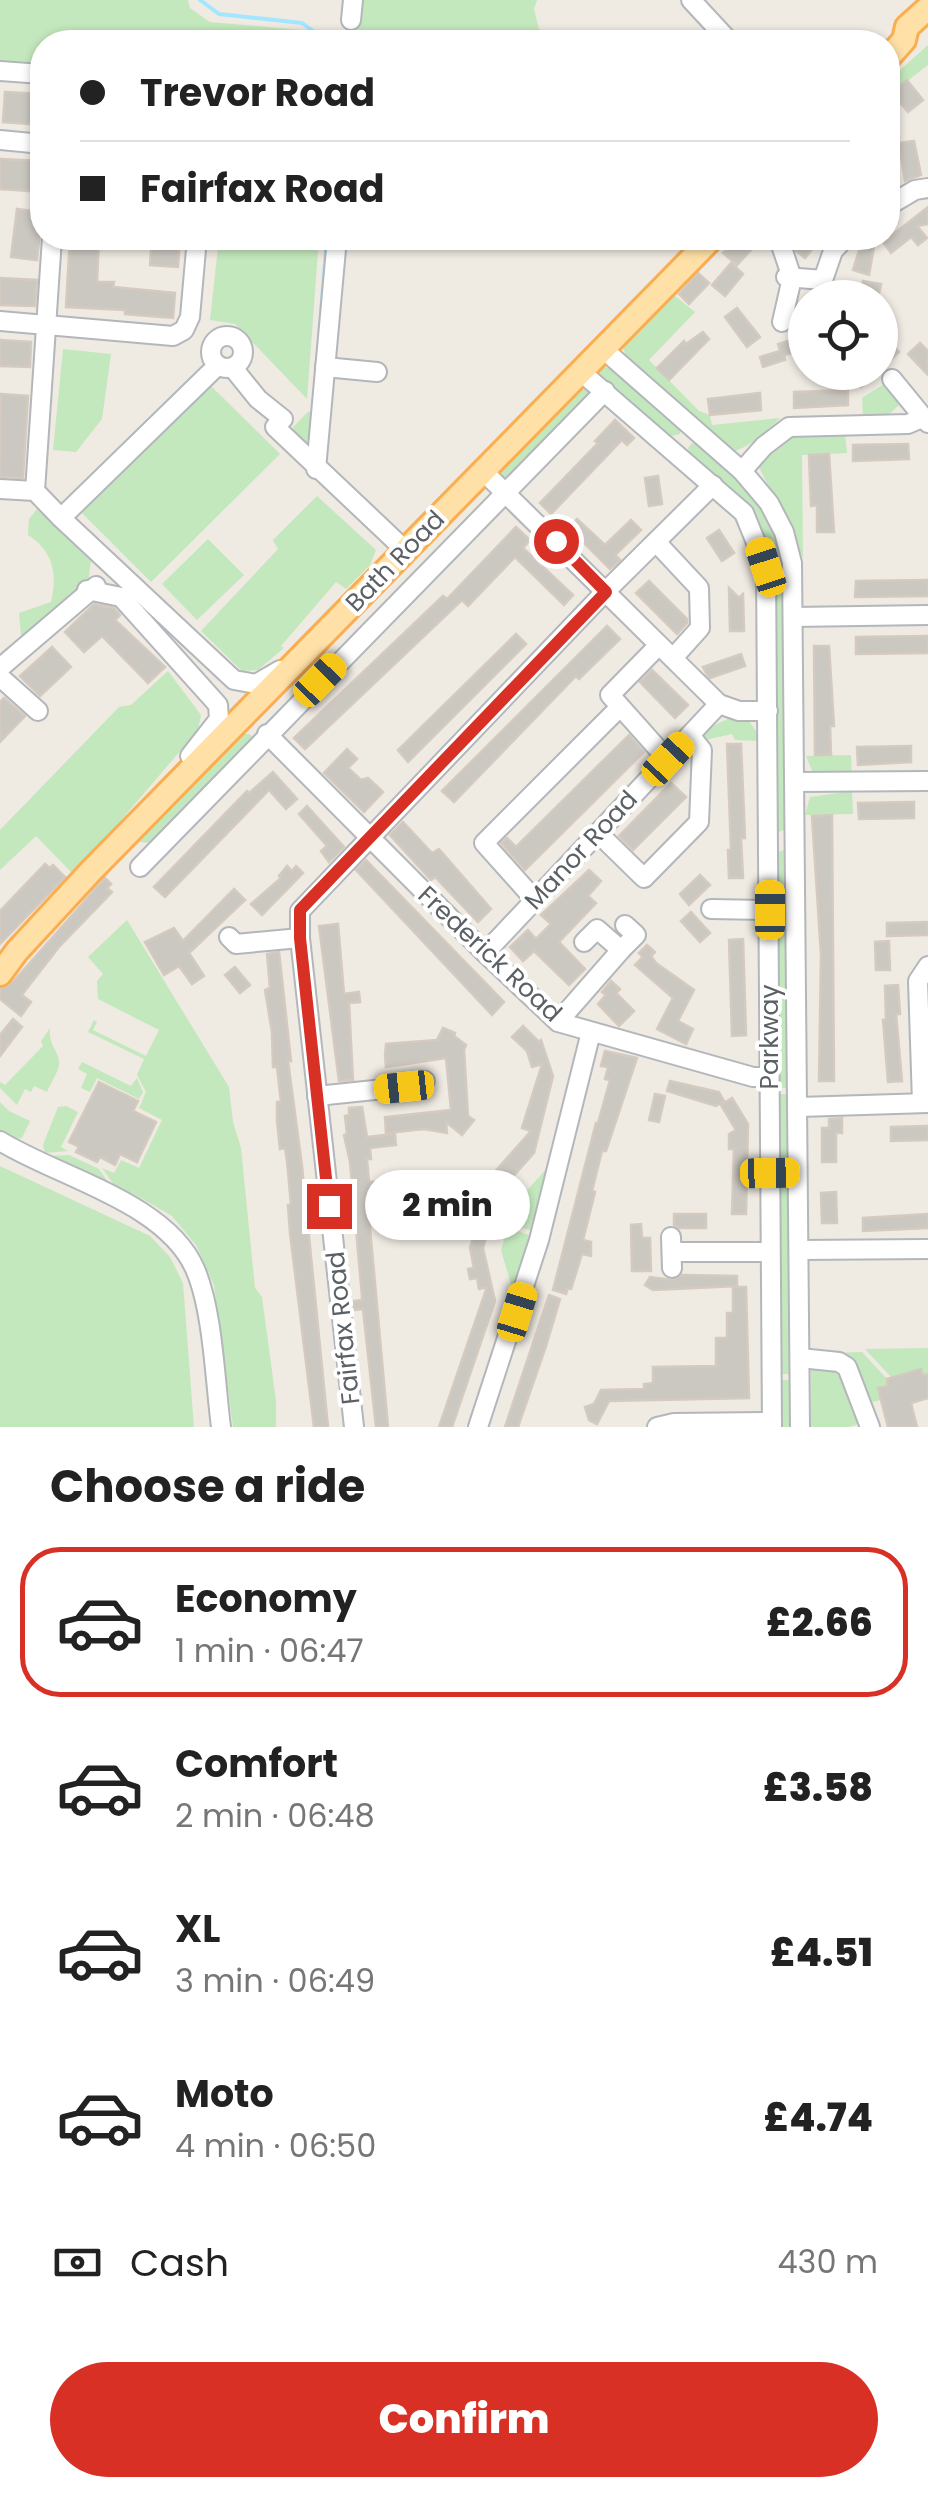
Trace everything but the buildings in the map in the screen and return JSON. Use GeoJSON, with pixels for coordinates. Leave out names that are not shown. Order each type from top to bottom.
{"type":"FeatureCollection","features":[{"type":"Feature","properties":{"kind":"main road"},"geometry":{"type":"LineString","coordinates":[[904,40],[907,27],[928,8]]}},
{"type":"Feature","properties":{"kind":"main road"},"geometry":{"type":"LineString","coordinates":[[900,44],[928,28]]}},
{"type":"Feature","properties":{"kind":"main road","name":"Bath Road"},"geometry":{"type":"LineString","coordinates":[[0,974],[32,934],[143,818],[700,250]]}},
{"type":"Feature","properties":{"kind":"street"},"geometry":{"type":"LineString","coordinates":[[350,20],[353,0]]}},
{"type":"Feature","properties":{"kind":"street"},"geometry":{"type":"LineString","coordinates":[[691,0],[719,30]]}},
{"type":"Feature","properties":{"kind":"street"},"geometry":{"type":"LineString","coordinates":[[0,71],[30,73]]}},
{"type":"Feature","properties":{"kind":"street"},"geometry":{"type":"LineString","coordinates":[[0,140],[30,143]]}},
{"type":"Feature","properties":{"kind":"street"},"geometry":{"type":"LineString","coordinates":[[900,196],[928,188]]}},
{"type":"Feature","properties":{"kind":"street"},"geometry":{"type":"LineString","coordinates":[[35,491],[51,250]]}},
{"type":"Feature","properties":{"kind":"street"},"geometry":{"type":"LineString","coordinates":[[0,321],[173,336],[184,330],[190,317],[196,250]]}},
{"type":"Feature","properties":{"kind":"street"},"geometry":{"type":"LineString","coordinates":[[309,471],[326,367],[336,250]]}},
{"type":"Feature","properties":{"kind":"street"},"geometry":{"type":"LineString","coordinates":[[782,250],[789,278],[782,322]]}},
{"type":"Feature","properties":{"kind":"street"},"geometry":{"type":"LineString","coordinates":[[789,278],[823,280],[834,250]]}},
{"type":"Feature","properties":{"kind":"street","name":"Parkway"},"geometry":{"type":"LineString","coordinates":[[602,348],[742,471],[769,503],[784,532],[792,562],[800,1427]]}},
{"type":"Feature","properties":{"kind":"street"},"geometry":{"type":"LineString","coordinates":[[62,518],[225,367],[283,419],[275,427],[309,471],[406,551]]}},
{"type":"Feature","properties":{"kind":"street"},"geometry":{"type":"LineString","coordinates":[[326,367],[377,372]]}},
{"type":"Feature","properties":{"kind":"street","name":"Parkway"},"geometry":{"type":"LineString","coordinates":[[580,370],[744,513],[766,567],[772,1424]]}},
{"type":"Feature","properties":{"kind":"street"},"geometry":{"type":"LineString","coordinates":[[742,471],[764,446],[789,428],[925,421],[898,387]]}},
{"type":"Feature","properties":{"kind":"street","name":"Bath Road"},"geometry":{"type":"LineString","coordinates":[[140,866],[605,391]]}},
{"type":"Feature","properties":{"kind":"street"},"geometry":{"type":"LineString","coordinates":[[674,452],[693,431]]}},
{"type":"Feature","properties":{"kind":"street"},"geometry":{"type":"LineString","coordinates":[[482,470],[720,704],[738,711],[768,711]]}},
{"type":"Feature","properties":{"kind":"street","name":"Fairfax Road"},"geometry":{"type":"LineString","coordinates":[[354,1427],[299,916],[303,906],[368,838],[713,485]]}},
{"type":"Feature","properties":{"kind":"street"},"geometry":{"type":"LineString","coordinates":[[0,489],[35,491],[118,574],[234,680],[256,684],[298,660]]}},
{"type":"Feature","properties":{"kind":"street"},"geometry":{"type":"LineString","coordinates":[[656,542],[699,588],[700,628],[610,696],[668,759]]}},
{"type":"Feature","properties":{"kind":"street"},"geometry":{"type":"LineString","coordinates":[[766,567],[792,562]]}},
{"type":"Feature","properties":{"kind":"street"},"geometry":{"type":"LineString","coordinates":[[4,656],[87,590],[118,574]]}},
{"type":"Feature","properties":{"kind":"street"},"geometry":{"type":"LineString","coordinates":[[118,574],[118,582],[164,635],[168,650]]}},
{"type":"Feature","properties":{"kind":"street"},"geometry":{"type":"LineString","coordinates":[[87,590],[121,597],[218,706],[238,714],[250,710],[180,640],[174,626]]}},
{"type":"Feature","properties":{"kind":"street"},"geometry":{"type":"LineString","coordinates":[[794,617],[928,615]]}},
{"type":"Feature","properties":{"kind":"street"},"geometry":{"type":"LineString","coordinates":[[0,677],[38,712]]}},
{"type":"Feature","properties":{"kind":"street","name":"Manor Road"},"geometry":{"type":"LineString","coordinates":[[484,953],[720,704]]}},
{"type":"Feature","properties":{"kind":"street"},"geometry":{"type":"LineString","coordinates":[[143,818],[146,802],[199,747],[219,719],[218,706]]}},
{"type":"Feature","properties":{"kind":"street"},"geometry":{"type":"LineString","coordinates":[[535,900],[484,843],[620,706]]}},
{"type":"Feature","properties":{"kind":"street","name":"Frederick Road"},"geometry":{"type":"LineString","coordinates":[[267,734],[484,953],[558,1022],[752,1077],[768,1077]]}},
{"type":"Feature","properties":{"kind":"street"},"geometry":{"type":"LineString","coordinates":[[598,833],[644,878],[699,822],[702,750],[690,735]]}},
{"type":"Feature","properties":{"kind":"street"},"geometry":{"type":"LineString","coordinates":[[796,782],[928,780]]}},
{"type":"Feature","properties":{"kind":"street"},"geometry":{"type":"LineString","coordinates":[[770,840],[796,840]]}},
{"type":"Feature","properties":{"kind":"street"},"geometry":{"type":"LineString","coordinates":[[710,909],[770,910]]}},
{"type":"Feature","properties":{"kind":"street"},"geometry":{"type":"LineString","coordinates":[[584,942],[597,929],[621,950]]}},
{"type":"Feature","properties":{"kind":"street"},"geometry":{"type":"LineString","coordinates":[[558,1022],[636,934]]}},
{"type":"Feature","properties":{"kind":"street"},"geometry":{"type":"LineString","coordinates":[[229,937],[236,944],[300,938]]}},
{"type":"Feature","properties":{"kind":"street"},"geometry":{"type":"LineString","coordinates":[[799,1106],[925,1103],[918,981],[928,966]]}},
{"type":"Feature","properties":{"kind":"street"},"geometry":{"type":"LineString","coordinates":[[478,1427],[539,1240],[591,1032]]}},
{"type":"Feature","properties":{"kind":"street"},"geometry":{"type":"LineString","coordinates":[[317,1096],[425,1082]]}},
{"type":"Feature","properties":{"kind":"street"},"geometry":{"type":"LineString","coordinates":[[1,1143],[146,1216],[180,1243],[202,1291],[221,1427]]}},
{"type":"Feature","properties":{"kind":"street"},"geometry":{"type":"LineString","coordinates":[[770,1173],[800,1172]]}},
{"type":"Feature","properties":{"kind":"street"},"geometry":{"type":"LineString","coordinates":[[800,1250],[928,1249]]}},
{"type":"Feature","properties":{"kind":"street"},"geometry":{"type":"LineString","coordinates":[[671,1252],[770,1252]]}},
{"type":"Feature","properties":{"kind":"street"},"geometry":{"type":"LineString","coordinates":[[800,1358],[839,1362],[847,1367],[870,1427]]}},
{"type":"Feature","properties":{"kind":"street"},"geometry":{"type":"LineString","coordinates":[[657,1427],[674,1423],[772,1424]]}},
{"type":"Feature","properties":{"kind":"green space"},"geometry":{"type":"Polygon","coordinates":[[[0,0],[188,0],[190,8],[210,22],[302,30],[30,30],[30,65],[0,62],[0,0]]]}},
{"type":"Feature","properties":{"kind":"green space"},"geometry":{"type":"Polygon","coordinates":[[[358,0],[537,0],[534,9],[541,30],[355,30],[358,0]]]}},
{"type":"Feature","properties":{"kind":"green space"},"geometry":{"type":"Polygon","coordinates":[[[928,45],[928,65],[900,87],[900,70],[928,45]]]}},
{"type":"Feature","properties":{"kind":"green space"},"geometry":{"type":"Polygon","coordinates":[[[218,250],[318,250],[307,399],[235,324],[210,320],[218,250]]]}},
{"type":"Feature","properties":{"kind":"green space"},"geometry":{"type":"Polygon","coordinates":[[[670,292],[695,312],[649,360],[699,411],[710,415],[712,425],[780,418],[742,448],[735,451],[724,446],[627,361],[622,342],[670,292]]]}},
{"type":"Feature","properties":{"kind":"green space"},"geometry":{"type":"Polygon","coordinates":[[[63,349],[111,354],[102,419],[76,452],[53,450],[63,349]]]}},
{"type":"Feature","properties":{"kind":"green space"},"geometry":{"type":"Polygon","coordinates":[[[602,366],[611,369],[680,427],[680,434],[667,437],[601,381],[597,373],[602,366]]]}},
{"type":"Feature","properties":{"kind":"green space"},"geometry":{"type":"Polygon","coordinates":[[[210,385],[280,454],[151,582],[81,512],[210,385]]]}},
{"type":"Feature","properties":{"kind":"green space"},"geometry":{"type":"Polygon","coordinates":[[[583,388],[595,390],[504,482],[499,473],[502,465],[567,393],[583,388]]]}},
{"type":"Feature","properties":{"kind":"green space"},"geometry":{"type":"Polygon","coordinates":[[[875,390],[890,390],[899,405],[888,415],[863,417],[862,398],[875,390]]]}},
{"type":"Feature","properties":{"kind":"green space"},"geometry":{"type":"Polygon","coordinates":[[[309,411],[312,416],[309,448],[292,433],[309,411]]]}},
{"type":"Feature","properties":{"kind":"green space"},"geometry":{"type":"Polygon","coordinates":[[[844,425],[847,453],[802,455],[803,558],[758,465],[787,434],[844,425]]]}},
{"type":"Feature","properties":{"kind":"green space"},"geometry":{"type":"Polygon","coordinates":[[[692,443],[726,465],[759,501],[776,530],[781,554],[777,561],[730,487],[690,455],[688,448],[692,443]]]}},
{"type":"Feature","properties":{"kind":"green space"},"geometry":{"type":"Polygon","coordinates":[[[317,496],[376,550],[370,565],[346,589],[336,582],[281,646],[284,648],[258,670],[242,671],[201,631],[278,549],[273,540],[317,496]]]}},
{"type":"Feature","properties":{"kind":"green space"},"geometry":{"type":"Polygon","coordinates":[[[37,509],[91,561],[87,590],[22,647],[19,613],[51,602],[53,592],[48,556],[28,535],[29,519],[37,509]]]}},
{"type":"Feature","properties":{"kind":"green space"},"geometry":{"type":"Polygon","coordinates":[[[208,539],[244,575],[197,620],[162,584],[208,539]]]}},
{"type":"Feature","properties":{"kind":"green space"},"geometry":{"type":"Polygon","coordinates":[[[781,572],[788,578],[788,828],[779,832],[775,825],[774,576],[781,572]]]}},
{"type":"Feature","properties":{"kind":"green space"},"geometry":{"type":"Polygon","coordinates":[[[168,671],[201,715],[198,730],[105,839],[77,878],[36,836],[0,870],[0,830],[119,707],[131,705],[168,671]]]}},
{"type":"Feature","properties":{"kind":"green space"},"geometry":{"type":"Polygon","coordinates":[[[734,716],[748,720],[758,741],[735,740],[732,734],[705,740],[701,736],[713,726],[734,716]]]}},
{"type":"Feature","properties":{"kind":"green space"},"geometry":{"type":"Polygon","coordinates":[[[236,734],[254,738],[153,843],[138,842],[123,851],[236,734]]]}},
{"type":"Feature","properties":{"kind":"green space"},"geometry":{"type":"Polygon","coordinates":[[[851,755],[852,775],[813,773],[806,756],[851,755]]]}},
{"type":"Feature","properties":{"kind":"green space"},"geometry":{"type":"Polygon","coordinates":[[[852,791],[853,814],[805,815],[810,797],[852,791]]]}},
{"type":"Feature","properties":{"kind":"green space"},"geometry":{"type":"Polygon","coordinates":[[[783,850],[790,854],[792,1088],[776,1088],[774,854],[783,850]]]}},
{"type":"Feature","properties":{"kind":"green space"},"geometry":{"type":"Polygon","coordinates":[[[127,920],[229,1087],[241,1148],[255,1288],[262,1297],[276,1427],[233,1427],[214,1285],[196,1245],[172,1216],[132,1193],[117,1189],[102,1168],[114,1173],[121,1160],[139,1168],[162,1120],[139,1108],[146,1092],[137,1075],[144,1059],[88,1032],[94,1020],[97,1022],[93,1030],[146,1056],[159,1030],[98,999],[97,981],[103,974],[88,957],[127,920]]]}},
{"type":"Feature","properties":{"kind":"green space"},"geometry":{"type":"Polygon","coordinates":[[[50,1028],[59,1060],[57,1072],[47,1092],[34,1086],[31,1092],[25,1089],[17,1105],[0,1088],[0,1082],[5,1085],[43,1046],[41,1041],[50,1028]]]}},
{"type":"Feature","properties":{"kind":"green space"},"geometry":{"type":"Polygon","coordinates":[[[82,1062],[131,1086],[137,1078],[143,1092],[139,1099],[97,1078],[90,1092],[81,1088],[87,1074],[78,1069],[82,1062]]]}},
{"type":"Feature","properties":{"kind":"green space"},"geometry":{"type":"Polygon","coordinates":[[[777,1094],[792,1094],[793,1159],[778,1159],[777,1094]]]}},
{"type":"Feature","properties":{"kind":"green space"},"geometry":{"type":"Polygon","coordinates":[[[0,1102],[30,1121],[22,1138],[0,1132],[0,1102]]]}},
{"type":"Feature","properties":{"kind":"green space"},"geometry":{"type":"Polygon","coordinates":[[[58,1107],[78,1112],[61,1147],[68,1151],[45,1153],[43,1145],[58,1107]]]}},
{"type":"Feature","properties":{"kind":"green space"},"geometry":{"type":"Polygon","coordinates":[[[69,1155],[99,1169],[110,1185],[50,1156],[69,1155]]]}},
{"type":"Feature","properties":{"kind":"green space"},"geometry":{"type":"Polygon","coordinates":[[[0,1166],[150,1236],[170,1257],[183,1283],[194,1427],[0,1427],[0,1166]]]}},
{"type":"Feature","properties":{"kind":"green space"},"geometry":{"type":"Polygon","coordinates":[[[547,1168],[530,1230],[509,1224],[515,1204],[547,1168]]]}},
{"type":"Feature","properties":{"kind":"green space"},"geometry":{"type":"Polygon","coordinates":[[[777,1186],[792,1186],[794,1374],[778,1374],[777,1186]]]}},
{"type":"Feature","properties":{"kind":"green space"},"geometry":{"type":"Polygon","coordinates":[[[508,1228],[529,1235],[513,1291],[501,1250],[508,1228]]]}},
{"type":"Feature","properties":{"kind":"green space"},"geometry":{"type":"Polygon","coordinates":[[[928,1348],[928,1374],[923,1376],[920,1369],[891,1377],[865,1349],[928,1348]]]}},
{"type":"Feature","properties":{"kind":"green space"},"geometry":{"type":"Polygon","coordinates":[[[862,1352],[887,1379],[888,1386],[878,1389],[881,1400],[868,1403],[855,1372],[828,1353],[862,1352]]]}},
{"type":"Feature","properties":{"kind":"green space"},"geometry":{"type":"Polygon","coordinates":[[[811,1363],[839,1368],[862,1423],[811,1427],[811,1363]]]}},
{"type":"Feature","properties":{"kind":"green space"},"geometry":{"type":"Polygon","coordinates":[[[778,1380],[794,1380],[794,1427],[779,1427],[778,1380]]]}},
{"type":"Feature","properties":{"kind":"waterway"},"geometry":{"type":"LineString","coordinates":[[200,0],[219,14],[302,23],[312,30]]}},
{"type":"Feature","properties":{"kind":"waterway"},"geometry":{"type":"LineString","coordinates":[[317,365],[326,250]]}},
{"type":"Feature","properties":{"kind":"route"},"geometry":{"type":"LineString","coordinates":[[329,1206],[298,924],[300,910],[606,592],[556,541]]}}]}
